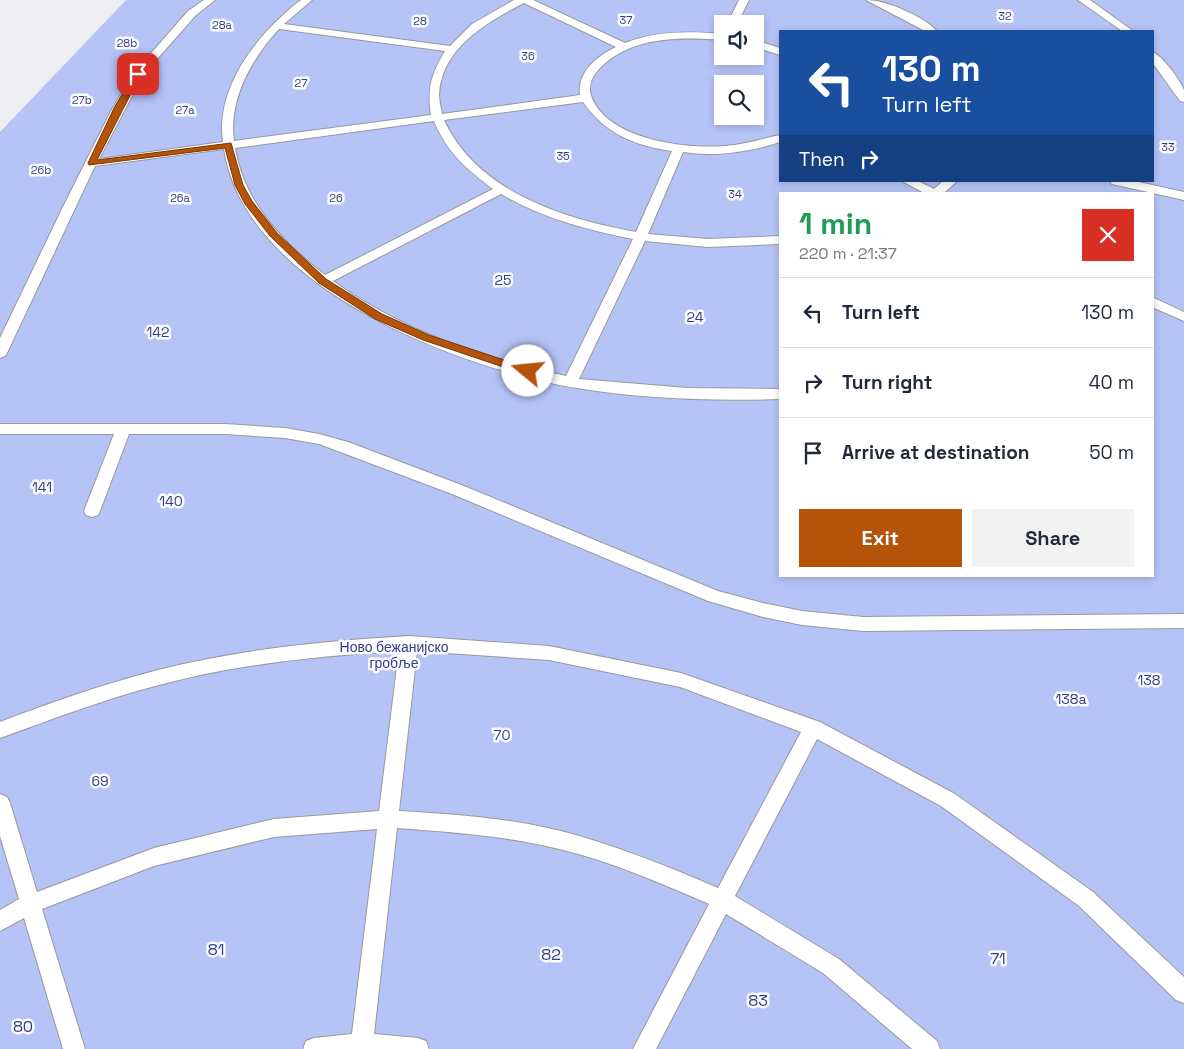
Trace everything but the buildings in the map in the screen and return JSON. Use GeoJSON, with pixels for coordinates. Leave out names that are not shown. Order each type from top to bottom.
{"type":"FeatureCollection","features":[{"type":"Feature","properties":{"kind":"lane"},"geometry":{"type":"LineString","coordinates":[[0,353],[118,108],[138,74],[192,14],[210,0]]}},
{"type":"Feature","properties":{"kind":"lane"},"geometry":{"type":"LineString","coordinates":[[307,0],[278,26],[248,62],[240,77],[228,115],[229,145],[239,185],[248,202],[273,234],[323,281],[379,316],[426,338],[484,358],[570,382],[684,393],[779,394]]}},
{"type":"Feature","properties":{"kind":"lane"},"geometry":{"type":"LineString","coordinates":[[625,47],[524,0],[495,14],[470,30],[452,49],[439,71],[433,94],[436,118],[449,143],[470,167],[502,189],[541,209],[588,225],[641,236],[704,242],[779,240]]}},
{"type":"Feature","properties":{"kind":"lane"},"geometry":{"type":"LineString","coordinates":[[736,15],[744,0]]}},
{"type":"Feature","properties":{"kind":"lane"},"geometry":{"type":"LineString","coordinates":[[874,0],[930,30]]}},
{"type":"Feature","properties":{"kind":"lane"},"geometry":{"type":"LineString","coordinates":[[1083,0],[1127,30]]}},
{"type":"Feature","properties":{"kind":"lane"},"geometry":{"type":"LineString","coordinates":[[278,26],[452,49]]}},
{"type":"Feature","properties":{"kind":"lane"},"geometry":{"type":"LineString","coordinates":[[714,37],[676,36],[625,47],[597,64],[589,75],[585,86],[586,98],[594,112],[608,124],[628,135],[652,143],[679,148],[729,149],[762,144],[779,138]]}},
{"type":"Feature","properties":{"kind":"lane"},"geometry":{"type":"LineString","coordinates":[[764,46],[779,52]]}},
{"type":"Feature","properties":{"kind":"lane"},"geometry":{"type":"LineString","coordinates":[[1154,57],[1163,67],[1184,99]]}},
{"type":"Feature","properties":{"kind":"lane"},"geometry":{"type":"LineString","coordinates":[[92,163],[586,98]]}},
{"type":"Feature","properties":{"kind":"lane"},"geometry":{"type":"LineString","coordinates":[[570,382],[641,236],[679,148]]}},
{"type":"Feature","properties":{"kind":"lane"},"geometry":{"type":"LineString","coordinates":[[910,182],[932,192]]}},
{"type":"Feature","properties":{"kind":"lane"},"geometry":{"type":"LineString","coordinates":[[938,192],[950,182]]}},
{"type":"Feature","properties":{"kind":"lane"},"geometry":{"type":"LineString","coordinates":[[1121,182],[1184,196]]}},
{"type":"Feature","properties":{"kind":"lane"},"geometry":{"type":"LineString","coordinates":[[323,281],[502,189]]}},
{"type":"Feature","properties":{"kind":"lane"},"geometry":{"type":"LineString","coordinates":[[1154,302],[1184,317]]}},
{"type":"Feature","properties":{"kind":"lane"},"geometry":{"type":"LineString","coordinates":[[0,429],[225,429],[319,439],[343,446],[449,487],[714,596],[802,618],[863,624],[1184,622]]}},
{"type":"Feature","properties":{"kind":"lane"},"geometry":{"type":"LineString","coordinates":[[92,511],[123,430]]}},
{"type":"Feature","properties":{"kind":"lane"},"geometry":{"type":"LineString","coordinates":[[362,1044],[409,643]]}},
{"type":"Feature","properties":{"kind":"lane"},"geometry":{"type":"LineString","coordinates":[[0,730],[71,703],[160,677],[246,659],[332,648],[409,643],[549,653],[681,680],[813,728],[948,800],[1086,899],[1184,992]]}},
{"type":"Feature","properties":{"kind":"lane"},"geometry":{"type":"LineString","coordinates":[[644,1049],[813,728]]}},
{"type":"Feature","properties":{"kind":"lane"},"geometry":{"type":"LineString","coordinates":[[0,803],[74,1049]]}},
{"type":"Feature","properties":{"kind":"lane"},"geometry":{"type":"LineString","coordinates":[[0,921],[30,904],[154,857],[274,828],[389,819],[477,825],[560,840],[642,865],[723,900],[831,966],[929,1049]]}},
{"type":"Feature","properties":{"kind":"lane"},"geometry":{"type":"LineString","coordinates":[[314,1049],[362,1044],[418,1049]]}},
{"type":"Feature","properties":{"kind":"green space","name":"Ново бежанијско гробље"},"geometry":{"type":"Polygon","coordinates":[[[126,0],[1184,0],[1184,1049],[0,1049],[0,132],[126,0]]]}},
{"type":"Feature","properties":{"kind":"route"},"geometry":{"type":"LineString","coordinates":[[138,74],[118,108],[92,163],[229,145],[239,185],[248,202],[260,219],[287,249],[323,281],[379,316],[426,338],[528,371]]}},
{"type":"Feature","properties":{"kind":"park label","name":"32"},"geometry":{"type":"Point","coordinates":[1005,16]}},
{"type":"Feature","properties":{"kind":"park label","name":"37"},"geometry":{"type":"Point","coordinates":[626,20]}},
{"type":"Feature","properties":{"kind":"park label","name":"28"},"geometry":{"type":"Point","coordinates":[420,21]}},
{"type":"Feature","properties":{"kind":"park label","name":"28a"},"geometry":{"type":"Point","coordinates":[222,25]}},
{"type":"Feature","properties":{"kind":"park label","name":"28b"},"geometry":{"type":"Point","coordinates":[127,43]}},
{"type":"Feature","properties":{"kind":"park label","name":"36"},"geometry":{"type":"Point","coordinates":[528,56]}},
{"type":"Feature","properties":{"kind":"park label","name":"27"},"geometry":{"type":"Point","coordinates":[301,83]}},
{"type":"Feature","properties":{"kind":"park label","name":"27b"},"geometry":{"type":"Point","coordinates":[82,100]}},
{"type":"Feature","properties":{"kind":"park label","name":"27a"},"geometry":{"type":"Point","coordinates":[185,110]}},
{"type":"Feature","properties":{"kind":"park label","name":"33"},"geometry":{"type":"Point","coordinates":[1168,147]}},
{"type":"Feature","properties":{"kind":"park label","name":"35"},"geometry":{"type":"Point","coordinates":[563,156]}},
{"type":"Feature","properties":{"kind":"park label","name":"26b"},"geometry":{"type":"Point","coordinates":[41,170]}},
{"type":"Feature","properties":{"kind":"park label","name":"34"},"geometry":{"type":"Point","coordinates":[735,194]}},
{"type":"Feature","properties":{"kind":"park label","name":"26a"},"geometry":{"type":"Point","coordinates":[180,198]}},
{"type":"Feature","properties":{"kind":"park label","name":"26"},"geometry":{"type":"Point","coordinates":[336,198]}},
{"type":"Feature","properties":{"kind":"park label","name":"25"},"geometry":{"type":"Point","coordinates":[503,280]}},
{"type":"Feature","properties":{"kind":"park label","name":"24"},"geometry":{"type":"Point","coordinates":[695,317]}},
{"type":"Feature","properties":{"kind":"park label","name":"142"},"geometry":{"type":"Point","coordinates":[158,332]}},
{"type":"Feature","properties":{"kind":"park label","name":"141"},"geometry":{"type":"Point","coordinates":[42,487]}},
{"type":"Feature","properties":{"kind":"park label","name":"140"},"geometry":{"type":"Point","coordinates":[171,501]}},
{"type":"Feature","properties":{"kind":"park label","name":"138"},"geometry":{"type":"Point","coordinates":[1149,680]}},
{"type":"Feature","properties":{"kind":"park label","name":"138a"},"geometry":{"type":"Point","coordinates":[1071,699]}},
{"type":"Feature","properties":{"kind":"park label","name":"70"},"geometry":{"type":"Point","coordinates":[502,735]}},
{"type":"Feature","properties":{"kind":"park label","name":"69"},"geometry":{"type":"Point","coordinates":[100,781]}},
{"type":"Feature","properties":{"kind":"park label","name":"81"},"geometry":{"type":"Point","coordinates":[216,949]}},
{"type":"Feature","properties":{"kind":"park label","name":"82"},"geometry":{"type":"Point","coordinates":[551,954]}},
{"type":"Feature","properties":{"kind":"park label","name":"71"},"geometry":{"type":"Point","coordinates":[998,958]}},
{"type":"Feature","properties":{"kind":"park label","name":"83"},"geometry":{"type":"Point","coordinates":[758,1000]}},
{"type":"Feature","properties":{"kind":"park label","name":"80"},"geometry":{"type":"Point","coordinates":[23,1026]}}]}
